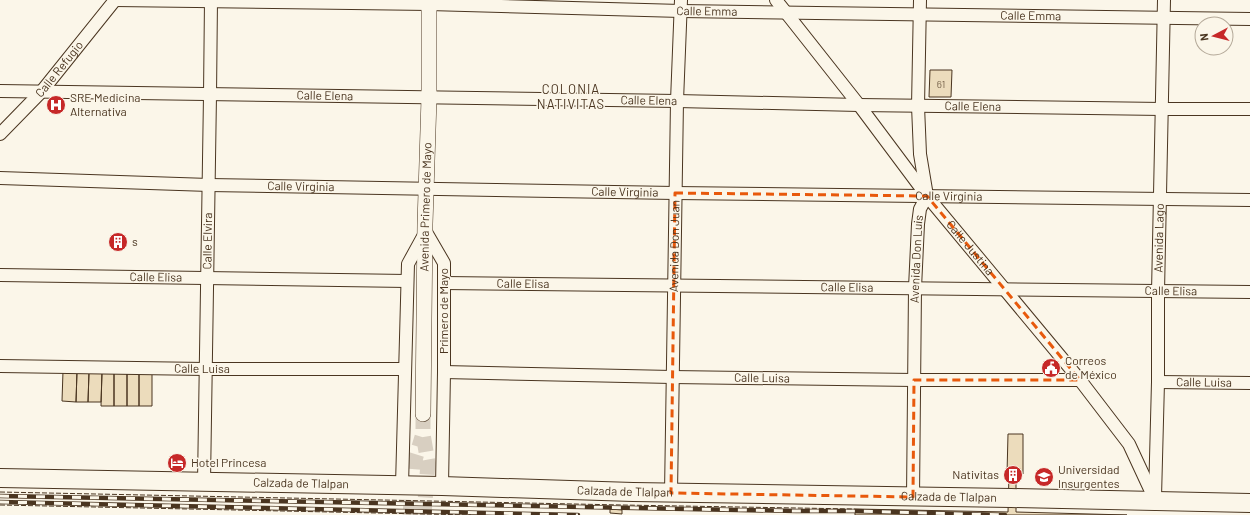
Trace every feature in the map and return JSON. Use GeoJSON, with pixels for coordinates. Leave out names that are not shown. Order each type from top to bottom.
{"type":"FeatureCollection","features":[{"type":"Feature","properties":{"kind":"highway","name":"Calzada de Tlalpan"},"geometry":{"type":"LineString","coordinates":[[0,478],[1250,503]]}},
{"type":"Feature","properties":{"kind":"main road","name":"Avenida Primero de Mayo"},"geometry":{"type":"LineString","coordinates":[[423,414],[426,188],[429,98],[429,2]]}},
{"type":"Feature","properties":{"kind":"street","name":"Calle Emma"},"geometry":{"type":"LineString","coordinates":[[115,0],[681,5],[786,12],[1250,19]]}},
{"type":"Feature","properties":{"kind":"street","name":"Calle Refugio"},"geometry":{"type":"LineString","coordinates":[[0,134],[42,91],[115,0]]}},
{"type":"Feature","properties":{"kind":"street","name":"Calle Justina"},"geometry":{"type":"LineString","coordinates":[[776,0],[859,105],[927,196],[1080,380],[1129,444],[1155,500]]}},
{"type":"Feature","properties":{"kind":"street"},"geometry":{"type":"LineString","coordinates":[[920,0],[918,106],[920,154],[927,196]]}},
{"type":"Feature","properties":{"kind":"street","name":"Avenida Lago"},"geometry":{"type":"LineString","coordinates":[[1155,500],[1164,0]]}},
{"type":"Feature","properties":{"kind":"street","name":"Calle Elvira"},"geometry":{"type":"LineString","coordinates":[[204,482],[211,1]]}},
{"type":"Feature","properties":{"kind":"street","name":"Avenida Don Juan"},"geometry":{"type":"LineString","coordinates":[[671,492],[675,193],[681,5]]}},
{"type":"Feature","properties":{"kind":"street","name":"Calle Elena"},"geometry":{"type":"LineString","coordinates":[[0,91],[918,106],[1162,109],[1250,108]]}},
{"type":"Feature","properties":{"kind":"street","name":"Calle Virginia"},"geometry":{"type":"LineString","coordinates":[[0,178],[209,185],[1160,200],[1250,200]]}},
{"type":"Feature","properties":{"kind":"street","name":"Avenida Don Luis"},"geometry":{"type":"LineString","coordinates":[[913,497],[915,288],[920,208],[927,196]]}},
{"type":"Feature","properties":{"kind":"street"},"geometry":{"type":"LineString","coordinates":[[402,485],[408,264],[426,232]]}},
{"type":"Feature","properties":{"kind":"street","name":"Primero de Mayo"},"geometry":{"type":"LineString","coordinates":[[426,232],[444,263],[442,486]]}},
{"type":"Feature","properties":{"kind":"street","name":"Calle Elisa"},"geometry":{"type":"LineString","coordinates":[[0,275],[407,282]]}},
{"type":"Feature","properties":{"kind":"street","name":"Calle Elisa"},"geometry":{"type":"LineString","coordinates":[[444,283],[1250,292]]}},
{"type":"Feature","properties":{"kind":"street","name":"Calle Luisa"},"geometry":{"type":"LineString","coordinates":[[0,366],[205,369],[405,369]]}},
{"type":"Feature","properties":{"kind":"street","name":"Calle Luisa"},"geometry":{"type":"LineString","coordinates":[[444,372],[672,377],[914,380],[1080,380]]}},
{"type":"Feature","properties":{"kind":"street","name":"Calle Luisa"},"geometry":{"type":"LineString","coordinates":[[1158,382],[1250,383]]}},
{"type":"Feature","properties":{"kind":"highlighted area"},"geometry":{"type":"Polygon","coordinates":[[[675,193],[927,196],[1080,380],[914,380],[913,497],[671,493],[675,193]]]}},
{"type":"Feature","properties":{"kind":"building"},"geometry":{"type":"Polygon","coordinates":[[[930,70],[952,70],[951,97],[929,97],[930,70]]]}},
{"type":"Feature","properties":{"kind":"building","name":"s"},"geometry":{"type":"Polygon","coordinates":[[[123,239],[124,248],[113,249],[113,240],[123,239]]]}},
{"type":"Feature","properties":{"kind":"building"},"geometry":{"type":"Polygon","coordinates":[[[63,371],[77,371],[76,402],[62,401],[63,371]]]}},
{"type":"Feature","properties":{"kind":"building"},"geometry":{"type":"Polygon","coordinates":[[[77,371],[89,372],[88,402],[76,402],[77,371]]]}},
{"type":"Feature","properties":{"kind":"building"},"geometry":{"type":"Polygon","coordinates":[[[89,372],[102,372],[101,402],[88,402],[89,372]]]}},
{"type":"Feature","properties":{"kind":"building"},"geometry":{"type":"Polygon","coordinates":[[[102,372],[114,372],[114,406],[101,406],[102,372]]]}},
{"type":"Feature","properties":{"kind":"building"},"geometry":{"type":"Polygon","coordinates":[[[114,372],[127,372],[127,406],[114,406],[114,372]]]}},
{"type":"Feature","properties":{"kind":"building"},"geometry":{"type":"Polygon","coordinates":[[[127,372],[139,372],[139,406],[127,406],[127,372]]]}},
{"type":"Feature","properties":{"kind":"building"},"geometry":{"type":"Polygon","coordinates":[[[139,372],[152,372],[152,406],[139,406],[139,372]]]}},
{"type":"Feature","properties":{"kind":"building","name":"Nativitas"},"geometry":{"type":"Polygon","coordinates":[[[1008,434],[1023,434],[1023,474],[1016,475],[1016,512],[1127,515],[855,515],[855,509],[1008,512],[1008,434]]]}},
{"type":"Feature","properties":{"kind":"building"},"geometry":{"type":"Polygon","coordinates":[[[610,509],[622,510],[622,514],[610,513],[610,509]]]}},
{"type":"Feature","properties":{"kind":"tunnel"},"geometry":{"type":"LineString","coordinates":[[423,414],[423,434],[428,463],[424,515]]}},
{"type":"Feature","properties":{"kind":"tunnel"},"geometry":{"type":"LineString","coordinates":[[410,515],[414,463],[422,437]]}},
{"type":"Feature","properties":{"kind":"railway"},"geometry":{"type":"LineString","coordinates":[[0,496],[1005,515]]}},
{"type":"Feature","properties":{"kind":"railway"},"geometry":{"type":"LineString","coordinates":[[0,502],[578,515]]}},
{"type":"Feature","properties":{"kind":"fence"},"geometry":{"type":"LineString","coordinates":[[0,492],[855,509]]}},
{"type":"Feature","properties":{"kind":"fence"},"geometry":{"type":"LineString","coordinates":[[0,505],[471,515]]}},
{"type":"Feature","properties":{"kind":"place","name":"SRE Medicina Alternativa"},"geometry":{"type":"Point","coordinates":[56,105]}},
{"type":"Feature","properties":{"kind":"place","name":"s"},"geometry":{"type":"Point","coordinates":[118,242]}},
{"type":"Feature","properties":{"kind":"place","name":"Correos de México"},"geometry":{"type":"Point","coordinates":[1051,368]}},
{"type":"Feature","properties":{"kind":"place","name":"Hotel Princesa"},"geometry":{"type":"Point","coordinates":[177,463]}},
{"type":"Feature","properties":{"kind":"place","name":"Nativitas"},"geometry":{"type":"Point","coordinates":[1013,475]}},
{"type":"Feature","properties":{"kind":"place","name":"Universidad Insurgentes"},"geometry":{"type":"Point","coordinates":[1044,477]}},
{"type":"Feature","properties":{"kind":"district","name":"COLONIA NATIVITAS"},"geometry":{"type":"Point","coordinates":[571,96]}}]}
